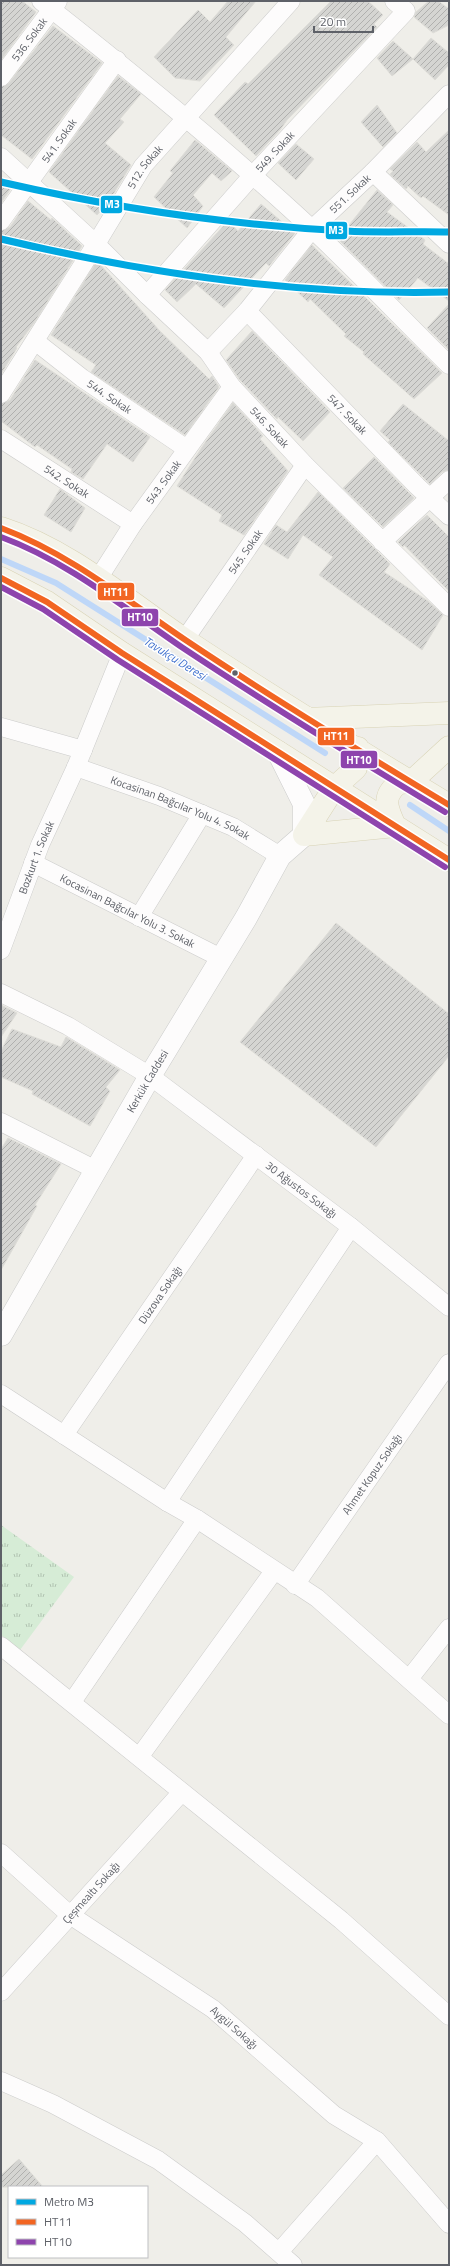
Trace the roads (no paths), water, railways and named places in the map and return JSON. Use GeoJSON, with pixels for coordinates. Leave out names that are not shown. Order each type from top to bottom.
{"type":"FeatureCollection","features":[{"type":"Feature","properties":{"kind":"main road"},"geometry":{"type":"LineString","coordinates":[[1,528],[29,537],[98,579],[306,719],[358,748],[449,805]]}},
{"type":"Feature","properties":{"kind":"main road"},"geometry":{"type":"LineString","coordinates":[[1,578],[47,602],[122,653],[449,860]]}},
{"type":"Feature","properties":{"kind":"main road"},"geometry":{"type":"LineString","coordinates":[[306,719],[449,713]]}},
{"type":"Feature","properties":{"kind":"main road"},"geometry":{"type":"LineString","coordinates":[[395,826],[386,807],[386,799],[399,783],[411,782],[449,747]]}},
{"type":"Feature","properties":{"kind":"main road"},"geometry":{"type":"LineString","coordinates":[[304,835],[334,788],[356,768],[358,748]]}},
{"type":"Feature","properties":{"kind":"main road"},"geometry":{"type":"LineString","coordinates":[[304,835],[395,826]]}},
{"type":"Feature","properties":{"kind":"street","name":"512. Sokak"},"geometry":{"type":"LineString","coordinates":[[1,394],[96,244],[143,166],[188,118],[291,1]]}},
{"type":"Feature","properties":{"kind":"street"},"geometry":{"type":"LineString","coordinates":[[50,4],[188,118],[312,229],[449,365]]}},
{"type":"Feature","properties":{"kind":"street","name":"536. Sokak"},"geometry":{"type":"LineString","coordinates":[[1,78],[50,4]]}},
{"type":"Feature","properties":{"kind":"street","name":"549. Sokak"},"geometry":{"type":"LineString","coordinates":[[147,295],[400,6]]}},
{"type":"Feature","properties":{"kind":"street","name":"541. Sokak"},"geometry":{"type":"LineString","coordinates":[[1,222],[117,60]]}},
{"type":"Feature","properties":{"kind":"street","name":"551. Sokak"},"geometry":{"type":"LineString","coordinates":[[208,352],[247,311],[312,229],[373,172],[449,94]]}},
{"type":"Feature","properties":{"kind":"street","name":"546. Sokak"},"geometry":{"type":"LineString","coordinates":[[1,157],[31,182],[208,352],[232,387],[305,465],[449,606]]}},
{"type":"Feature","properties":{"kind":"street"},"geometry":{"type":"LineString","coordinates":[[373,172],[449,244]]}},
{"type":"Feature","properties":{"kind":"street","name":"547. Sokak"},"geometry":{"type":"LineString","coordinates":[[247,311],[417,486],[449,516]]}},
{"type":"Feature","properties":{"kind":"street","name":"544. Sokak"},"geometry":{"type":"LineString","coordinates":[[35,341],[82,378],[187,449]]}},
{"type":"Feature","properties":{"kind":"street","name":"543. Sokak"},"geometry":{"type":"LineString","coordinates":[[98,579],[133,524],[232,387]]}},
{"type":"Feature","properties":{"kind":"street","name":"542. Sokak"},"geometry":{"type":"LineString","coordinates":[[1,439],[133,524]]}},
{"type":"Feature","properties":{"kind":"street","name":"545. Sokak"},"geometry":{"type":"LineString","coordinates":[[185,639],[305,465]]}},
{"type":"Feature","properties":{"kind":"street"},"geometry":{"type":"LineString","coordinates":[[382,542],[449,480]]}},
{"type":"Feature","properties":{"kind":"street","name":"Bozkurt 1. Sokak"},"geometry":{"type":"LineString","coordinates":[[1,950],[33,863],[76,767],[122,653]]}},
{"type":"Feature","properties":{"kind":"street"},"geometry":{"type":"LineString","coordinates":[[1,727],[83,750]]}},
{"type":"Feature","properties":{"kind":"street"},"geometry":{"type":"LineString","coordinates":[[278,752],[304,804],[304,835]]}},
{"type":"Feature","properties":{"kind":"street","name":"Kocasinan Bağcılar Yolu 4. Sokak"},"geometry":{"type":"LineString","coordinates":[[76,767],[233,827],[280,856]]}},
{"type":"Feature","properties":{"kind":"street"},"geometry":{"type":"LineString","coordinates":[[139,917],[202,814]]}},
{"type":"Feature","properties":{"kind":"street","name":"Kerkük Caddesi"},"geometry":{"type":"LineString","coordinates":[[1,1336],[150,1076],[280,856],[304,835]]}},
{"type":"Feature","properties":{"kind":"street","name":"Kocasinan Bağcılar Yolu 3. Sokak"},"geometry":{"type":"LineString","coordinates":[[33,863],[221,958]]}},
{"type":"Feature","properties":{"kind":"street","name":"30 Ağustos Sokağı"},"geometry":{"type":"LineString","coordinates":[[1,993],[68,1026],[150,1076],[351,1227],[449,1307]]}},
{"type":"Feature","properties":{"kind":"street"},"geometry":{"type":"LineString","coordinates":[[1,1122],[96,1170]]}},
{"type":"Feature","properties":{"kind":"street","name":"Düzova Sokağı"},"geometry":{"type":"LineString","coordinates":[[64,1435],[256,1155]]}},
{"type":"Feature","properties":{"kind":"street"},"geometry":{"type":"LineString","coordinates":[[166,1502],[351,1227]]}},
{"type":"Feature","properties":{"kind":"street","name":"Ahmet Kopuz Sokağı"},"geometry":{"type":"LineString","coordinates":[[296,1585],[449,1363]]}},
{"type":"Feature","properties":{"kind":"street"},"geometry":{"type":"LineString","coordinates":[[1,1394],[166,1502],[197,1519],[317,1598],[449,1715]]}},
{"type":"Feature","properties":{"kind":"street"},"geometry":{"type":"LineString","coordinates":[[72,1702],[197,1519]]}},
{"type":"Feature","properties":{"kind":"street"},"geometry":{"type":"LineString","coordinates":[[140,1756],[274,1571]]}},
{"type":"Feature","properties":{"kind":"street"},"geometry":{"type":"LineString","coordinates":[[409,1679],[449,1628]]}},
{"type":"Feature","properties":{"kind":"street"},"geometry":{"type":"LineString","coordinates":[[1,1646],[140,1756],[181,1793],[342,1920],[449,2016]]}},
{"type":"Feature","properties":{"kind":"street","name":"Çeşmealtı Sokağı"},"geometry":{"type":"LineString","coordinates":[[1,1992],[181,1793]]}},
{"type":"Feature","properties":{"kind":"street","name":"Aygül Sokağı"},"geometry":{"type":"LineString","coordinates":[[1,1853],[70,1915],[213,2009],[334,2115],[377,2142],[449,2224]]}},
{"type":"Feature","properties":{"kind":"street"},"geometry":{"type":"LineString","coordinates":[[1,2081],[53,2104],[158,2160],[245,2223],[293,2265]]}},
{"type":"Feature","properties":{"kind":"street"},"geometry":{"type":"LineString","coordinates":[[279,2252],[377,2142]]}},
{"type":"Feature","properties":{"kind":"waterway","name":"Tavukçu Deresi"},"geometry":{"type":"LineString","coordinates":[[1,559],[56,583],[325,753]]}},
{"type":"Feature","properties":{"kind":"waterway","name":"Tavukçu Deresi"},"geometry":{"type":"LineString","coordinates":[[410,805],[449,831]]}},
{"type":"Feature","properties":{"kind":"metro line","name":"M3"},"geometry":{"type":"LineString","coordinates":[[1,182],[86,200],[216,220],[346,231],[449,232]]}},
{"type":"Feature","properties":{"kind":"metro line","name":"M3"},"geometry":{"type":"LineString","coordinates":[[1,239],[112,263],[224,280],[336,290],[449,292]]}}]}
